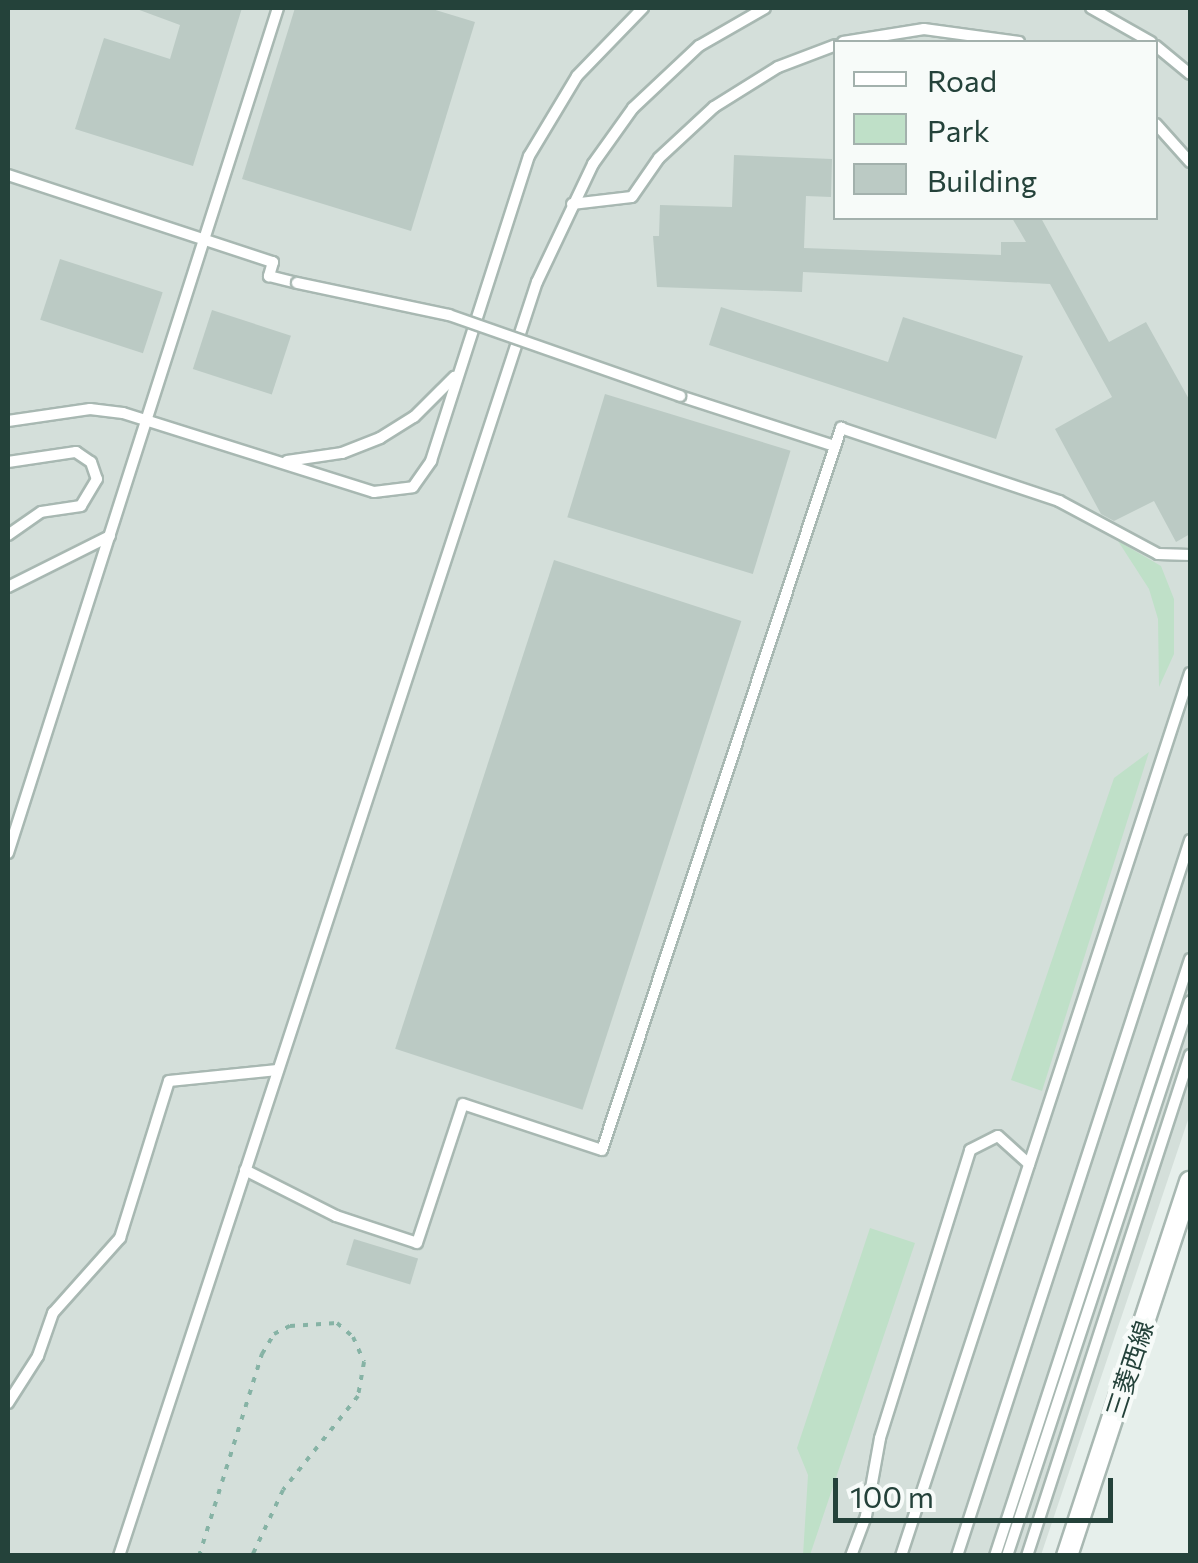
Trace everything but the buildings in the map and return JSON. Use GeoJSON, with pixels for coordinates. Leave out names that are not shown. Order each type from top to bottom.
{"type":"FeatureCollection","features":[{"type":"Feature","properties":{"kind":"street","name":"三菱西線"},"geometry":{"type":"LineString","coordinates":[[1067,1556],[1182,1237],[1190,1182]]}},
{"type":"Feature","properties":{"kind":"lane"},"geometry":{"type":"LineString","coordinates":[[8,853],[278,8]]}},
{"type":"Feature","properties":{"kind":"lane"},"geometry":{"type":"LineString","coordinates":[[8,421],[90,409],[146,418],[374,492],[406,490],[428,468],[540,135],[592,58],[644,8]]}},
{"type":"Feature","properties":{"kind":"lane"},"geometry":{"type":"LineString","coordinates":[[118,1556],[507,362],[572,204],[605,144],[648,91],[700,46],[765,8]]}},
{"type":"Feature","properties":{"kind":"lane"},"geometry":{"type":"LineString","coordinates":[[1091,8],[1146,40]]}},
{"type":"Feature","properties":{"kind":"lane"},"geometry":{"type":"LineString","coordinates":[[855,40],[924,29],[1005,40]]}},
{"type":"Feature","properties":{"kind":"lane"},"geometry":{"type":"LineString","coordinates":[[572,204],[632,197],[676,140],[724,99],[778,67],[833,45]]}},
{"type":"Feature","properties":{"kind":"lane"},"geometry":{"type":"LineString","coordinates":[[1158,48],[1190,74]]}},
{"type":"Feature","properties":{"kind":"lane"},"geometry":{"type":"LineString","coordinates":[[1158,126],[1190,162]]}},
{"type":"Feature","properties":{"kind":"lane"},"geometry":{"type":"LineString","coordinates":[[8,175],[273,262],[269,276],[449,315],[835,446]]}},
{"type":"Feature","properties":{"kind":"lane"},"geometry":{"type":"LineString","coordinates":[[282,461],[322,458],[380,438],[430,404],[457,373]]}},
{"type":"Feature","properties":{"kind":"lane"},"geometry":{"type":"LineString","coordinates":[[244,1170],[336,1216],[417,1243],[463,1104],[602,1150],[841,428],[1059,501],[1158,554],[1190,554]]}},
{"type":"Feature","properties":{"kind":"lane"},"geometry":{"type":"LineString","coordinates":[[8,462],[76,452],[91,462],[97,479],[81,506],[41,512],[8,535]]}},
{"type":"Feature","properties":{"kind":"lane"},"geometry":{"type":"LineString","coordinates":[[8,587],[110,536]]}},
{"type":"Feature","properties":{"kind":"lane"},"geometry":{"type":"LineString","coordinates":[[901,1556],[1190,673]]}},
{"type":"Feature","properties":{"kind":"lane"},"geometry":{"type":"LineString","coordinates":[[956,1556],[1190,840]]}},
{"type":"Feature","properties":{"kind":"lane"},"geometry":{"type":"LineString","coordinates":[[995,1556],[1190,959]]}},
{"type":"Feature","properties":{"kind":"lane"},"geometry":{"type":"LineString","coordinates":[[1007,1556],[1190,1001]]}},
{"type":"Feature","properties":{"kind":"lane"},"geometry":{"type":"LineString","coordinates":[[1027,1556],[1190,1054]]}},
{"type":"Feature","properties":{"kind":"lane"},"geometry":{"type":"LineString","coordinates":[[8,1404],[38,1356],[53,1313],[120,1238],[167,1083],[277,1070]]}},
{"type":"Feature","properties":{"kind":"lane"},"geometry":{"type":"LineString","coordinates":[[851,1556],[866,1516],[880,1438],[970,1150],[998,1136],[1029,1164]]}},
{"type":"Feature","properties":{"kind":"path"},"geometry":{"type":"LineString","coordinates":[[200,1556],[262,1354],[274,1334],[290,1326],[337,1323],[354,1338],[364,1362],[358,1396],[283,1490],[252,1556]]}},
{"type":"Feature","properties":{"kind":"shaded area"},"geometry":{"type":"Polygon","coordinates":[[[8,8],[1190,8],[1190,1114],[1041,1555],[8,1556],[8,8]]]}},
{"type":"Feature","properties":{"kind":"green space"},"geometry":{"type":"Polygon","coordinates":[[[1118,541],[1161,566],[1174,599],[1174,654],[1159,687],[1158,619],[1149,589],[1118,541]]]}},
{"type":"Feature","properties":{"kind":"green space"},"geometry":{"type":"Polygon","coordinates":[[[1149,752],[1042,1091],[1011,1080],[1114,778],[1149,752]]]}},
{"type":"Feature","properties":{"kind":"green space"},"geometry":{"type":"Polygon","coordinates":[[[870,1228],[915,1243],[810,1555],[803,1555],[808,1475],[797,1448],[870,1228]]]}}]}
